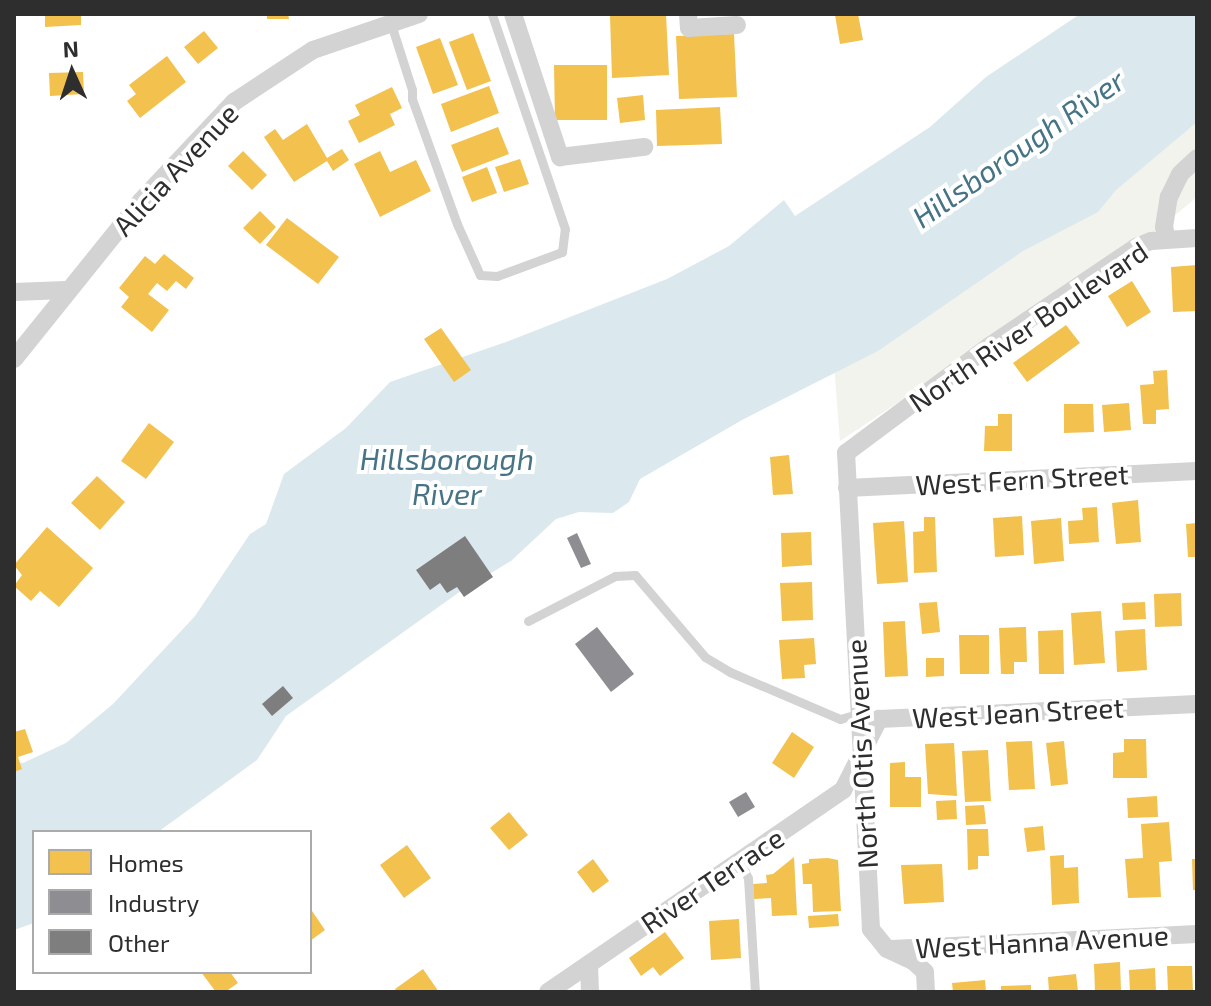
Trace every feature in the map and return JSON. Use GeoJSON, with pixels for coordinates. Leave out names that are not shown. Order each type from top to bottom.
{"type":"FeatureCollection","features":[{"type":"Feature","properties":{"kind":"street","name":"Alicia Avenue"},"geometry":{"type":"LineString","coordinates":[[14,359],[66,290],[180,158],[234,102],[313,50],[419,14]]}},
{"type":"Feature","properties":{"kind":"street"},"geometry":{"type":"LineString","coordinates":[[513,14],[560,157],[644,147]]}},
{"type":"Feature","properties":{"kind":"street"},"geometry":{"type":"LineString","coordinates":[[688,14],[689,28],[737,25]]}},
{"type":"Feature","properties":{"kind":"street","name":"North River Boulevard"},"geometry":{"type":"LineString","coordinates":[[847,488],[846,453],[1095,274],[1136,247],[1167,239],[1164,227],[1169,197],[1180,174],[1197,158]]}},
{"type":"Feature","properties":{"kind":"street"},"geometry":{"type":"LineString","coordinates":[[1167,239],[1197,238]]}},
{"type":"Feature","properties":{"kind":"street"},"geometry":{"type":"LineString","coordinates":[[14,292],[66,290]]}},
{"type":"Feature","properties":{"kind":"street","name":"West Fern Street"},"geometry":{"type":"LineString","coordinates":[[847,488],[1197,471]]}},
{"type":"Feature","properties":{"kind":"street","name":"North Otis Avenue"},"geometry":{"type":"LineString","coordinates":[[847,488],[871,929],[887,949]]}},
{"type":"Feature","properties":{"kind":"street","name":"West Jean Street"},"geometry":{"type":"LineString","coordinates":[[860,754],[879,719],[1197,704]]}},
{"type":"Feature","properties":{"kind":"street","name":"River Terrace"},"geometry":{"type":"LineString","coordinates":[[548,992],[843,790],[860,754]]}},
{"type":"Feature","properties":{"kind":"street","name":"West Hanna Avenue"},"geometry":{"type":"LineString","coordinates":[[887,949],[1197,934]]}},
{"type":"Feature","properties":{"kind":"street"},"geometry":{"type":"LineString","coordinates":[[887,949],[913,961],[925,972],[926,992]]}},
{"type":"Feature","properties":{"kind":"street"},"geometry":{"type":"LineString","coordinates":[[589,964],[590,992]]}},
{"type":"Feature","properties":{"kind":"lane"},"geometry":{"type":"LineString","coordinates":[[391,24],[412,90],[412,99],[457,224],[480,275],[497,276],[562,252],[565,229],[492,14]]}},
{"type":"Feature","properties":{"kind":"lane"},"geometry":{"type":"LineString","coordinates":[[528,621],[615,576],[635,575],[705,657],[840,719],[858,714]]}},
{"type":"Feature","properties":{"kind":"lane"},"geometry":{"type":"LineString","coordinates":[[740,861],[748,878],[755,992]]}},
{"type":"Feature","properties":{"kind":"shaded area"},"geometry":{"type":"Polygon","coordinates":[[[1197,114],[1197,197],[1152,234],[840,441],[834,365],[1197,114]]]}},
{"type":"Feature","properties":{"kind":"water","name":"Hillsborough River"},"geometry":{"type":"Polygon","coordinates":[[[1080,14],[1197,14],[1197,122],[1116,190],[1098,212],[1023,251],[878,351],[742,420],[640,479],[629,502],[613,513],[579,512],[556,519],[511,561],[458,593],[286,716],[257,760],[161,830],[32,830],[32,924],[14,930],[14,762],[23,763],[66,743],[113,704],[195,616],[250,534],[266,524],[284,474],[346,428],[390,382],[506,342],[667,279],[729,246],[784,200],[795,216],[930,127],[986,77],[1080,14]]]}},
{"type":"Feature","properties":{"kind":"building: Homes"},"geometry":{"type":"Polygon","coordinates":[[[45,14],[81,14],[81,25],[45,27],[45,14]]]}},
{"type":"Feature","properties":{"kind":"building: Homes"},"geometry":{"type":"Polygon","coordinates":[[[267,14],[288,14],[289,19],[267,19],[267,14]]]}},
{"type":"Feature","properties":{"kind":"building: Homes"},"geometry":{"type":"Polygon","coordinates":[[[666,14],[669,75],[612,78],[610,16],[666,14]]]}},
{"type":"Feature","properties":{"kind":"building: Homes"},"geometry":{"type":"Polygon","coordinates":[[[858,14],[863,40],[840,44],[835,15],[858,14]]]}},
{"type":"Feature","properties":{"kind":"building: Homes"},"geometry":{"type":"Polygon","coordinates":[[[204,31],[218,48],[198,64],[184,47],[204,31]]]}},
{"type":"Feature","properties":{"kind":"building: Homes"},"geometry":{"type":"Polygon","coordinates":[[[473,33],[491,81],[467,90],[449,42],[473,33]]]}},
{"type":"Feature","properties":{"kind":"building: Homes"},"geometry":{"type":"Polygon","coordinates":[[[734,34],[737,97],[679,99],[676,36],[734,34]]]}},
{"type":"Feature","properties":{"kind":"building: Homes"},"geometry":{"type":"Polygon","coordinates":[[[440,38],[458,85],[433,94],[416,47],[440,38]]]}},
{"type":"Feature","properties":{"kind":"building: Homes"},"geometry":{"type":"Polygon","coordinates":[[[167,56],[186,82],[140,118],[127,101],[136,94],[129,85],[167,56]]]}},
{"type":"Feature","properties":{"kind":"building: Homes"},"geometry":{"type":"Polygon","coordinates":[[[554,65],[607,65],[607,120],[555,120],[554,65]]]}},
{"type":"Feature","properties":{"kind":"building: Homes"},"geometry":{"type":"Polygon","coordinates":[[[83,72],[84,94],[50,96],[49,73],[83,72]]]}},
{"type":"Feature","properties":{"kind":"building: Homes"},"geometry":{"type":"Polygon","coordinates":[[[489,86],[499,113],[451,132],[441,104],[489,86]]]}},
{"type":"Feature","properties":{"kind":"building: Homes"},"geometry":{"type":"Polygon","coordinates":[[[392,87],[402,108],[390,114],[395,125],[359,143],[348,121],[360,115],[355,105],[392,87]]]}},
{"type":"Feature","properties":{"kind":"building: Homes"},"geometry":{"type":"Polygon","coordinates":[[[643,95],[645,120],[620,123],[617,98],[643,95]]]}},
{"type":"Feature","properties":{"kind":"building: Homes"},"geometry":{"type":"Polygon","coordinates":[[[720,107],[722,144],[657,146],[656,110],[720,107]]]}},
{"type":"Feature","properties":{"kind":"building: Homes"},"geometry":{"type":"Polygon","coordinates":[[[307,124],[327,158],[342,149],[349,160],[333,171],[327,161],[294,182],[264,137],[275,129],[283,140],[307,124]]]}},
{"type":"Feature","properties":{"kind":"building: Homes"},"geometry":{"type":"Polygon","coordinates":[[[498,127],[509,154],[462,172],[451,145],[498,127]]]}},
{"type":"Feature","properties":{"kind":"building: Homes"},"geometry":{"type":"Polygon","coordinates":[[[243,151],[267,175],[252,190],[228,166],[243,151]]]}},
{"type":"Feature","properties":{"kind":"building: Homes"},"geometry":{"type":"Polygon","coordinates":[[[380,151],[390,172],[416,160],[431,191],[380,217],[354,164],[380,151]]]}},
{"type":"Feature","properties":{"kind":"building: Homes"},"geometry":{"type":"Polygon","coordinates":[[[520,159],[529,184],[504,192],[495,167],[520,159]]]}},
{"type":"Feature","properties":{"kind":"building: Homes"},"geometry":{"type":"Polygon","coordinates":[[[487,167],[497,193],[472,202],[462,177],[487,167]]]}},
{"type":"Feature","properties":{"kind":"building: Homes"},"geometry":{"type":"Polygon","coordinates":[[[260,211],[276,227],[260,244],[243,228],[260,211]]]}},
{"type":"Feature","properties":{"kind":"building: Homes"},"geometry":{"type":"Polygon","coordinates":[[[287,218],[339,257],[318,284],[266,245],[287,218]]]}},
{"type":"Feature","properties":{"kind":"building: Homes"},"geometry":{"type":"Polygon","coordinates":[[[164,254],[194,278],[186,289],[176,281],[167,291],[157,283],[148,294],[169,310],[152,332],[121,307],[129,297],[119,288],[145,256],[155,264],[164,254]]]}},
{"type":"Feature","properties":{"kind":"building: Homes"},"geometry":{"type":"Polygon","coordinates":[[[1197,265],[1197,311],[1173,312],[1171,267],[1197,265]]]}},
{"type":"Feature","properties":{"kind":"building: Homes"},"geometry":{"type":"Polygon","coordinates":[[[1132,281],[1151,312],[1127,327],[1108,296],[1132,281]]]}},
{"type":"Feature","properties":{"kind":"building: Homes"},"geometry":{"type":"Polygon","coordinates":[[[1066,325],[1080,343],[1027,382],[1013,363],[1066,325]]]}},
{"type":"Feature","properties":{"kind":"building: Homes"},"geometry":{"type":"Polygon","coordinates":[[[441,328],[471,370],[454,382],[424,339],[441,328]]]}},
{"type":"Feature","properties":{"kind":"building: Homes"},"geometry":{"type":"Polygon","coordinates":[[[1167,370],[1169,409],[1156,410],[1156,424],[1143,424],[1140,385],[1154,384],[1153,371],[1167,370]]]}},
{"type":"Feature","properties":{"kind":"building: Homes"},"geometry":{"type":"Polygon","coordinates":[[[1129,403],[1131,430],[1104,432],[1102,405],[1129,403]]]}},
{"type":"Feature","properties":{"kind":"building: Homes"},"geometry":{"type":"Polygon","coordinates":[[[1064,404],[1093,404],[1094,432],[1064,433],[1064,404]]]}},
{"type":"Feature","properties":{"kind":"building: Homes"},"geometry":{"type":"Polygon","coordinates":[[[998,414],[1012,414],[1012,451],[984,451],[985,426],[998,426],[998,414]]]}},
{"type":"Feature","properties":{"kind":"building: Homes"},"geometry":{"type":"Polygon","coordinates":[[[149,423],[174,442],[146,479],[121,461],[149,423]]]}},
{"type":"Feature","properties":{"kind":"building: Homes"},"geometry":{"type":"Polygon","coordinates":[[[789,455],[793,494],[773,495],[770,457],[789,455]]]}},
{"type":"Feature","properties":{"kind":"building: Homes"},"geometry":{"type":"Polygon","coordinates":[[[97,476],[125,502],[100,530],[71,503],[97,476]]]}},
{"type":"Feature","properties":{"kind":"building: Homes"},"geometry":{"type":"Polygon","coordinates":[[[1138,500],[1141,542],[1116,544],[1112,503],[1138,500]]]}},
{"type":"Feature","properties":{"kind":"building: Homes"},"geometry":{"type":"Polygon","coordinates":[[[1097,507],[1099,542],[1069,544],[1068,521],[1083,520],[1082,508],[1097,507]]]}},
{"type":"Feature","properties":{"kind":"building: Homes"},"geometry":{"type":"Polygon","coordinates":[[[1022,516],[1024,555],[995,557],[993,518],[1022,516]]]}},
{"type":"Feature","properties":{"kind":"building: Homes"},"geometry":{"type":"Polygon","coordinates":[[[924,517],[935,517],[937,572],[914,573],[913,532],[924,531],[924,517]]]}},
{"type":"Feature","properties":{"kind":"building: Homes"},"geometry":{"type":"Polygon","coordinates":[[[1061,518],[1064,561],[1034,564],[1031,521],[1061,518]]]}},
{"type":"Feature","properties":{"kind":"building: Homes"},"geometry":{"type":"Polygon","coordinates":[[[904,521],[908,582],[877,584],[873,523],[904,521]]]}},
{"type":"Feature","properties":{"kind":"building: Homes"},"geometry":{"type":"Polygon","coordinates":[[[1197,523],[1197,557],[1188,557],[1186,524],[1197,523]]]}},
{"type":"Feature","properties":{"kind":"building: Homes"},"geometry":{"type":"Polygon","coordinates":[[[47,527],[93,568],[59,607],[40,591],[31,601],[14,586],[22,575],[14,565],[47,527]]]}},
{"type":"Feature","properties":{"kind":"building: Homes"},"geometry":{"type":"Polygon","coordinates":[[[811,532],[812,565],[782,567],[781,533],[811,532]]]}},
{"type":"Feature","properties":{"kind":"building: Homes"},"geometry":{"type":"Polygon","coordinates":[[[812,582],[813,620],[782,621],[780,583],[812,582]]]}},
{"type":"Feature","properties":{"kind":"building: Homes"},"geometry":{"type":"Polygon","coordinates":[[[1181,593],[1182,626],[1155,627],[1154,594],[1181,593]]]}},
{"type":"Feature","properties":{"kind":"building: Homes"},"geometry":{"type":"Polygon","coordinates":[[[937,602],[940,632],[922,634],[919,603],[937,602]]]}},
{"type":"Feature","properties":{"kind":"building: Homes"},"geometry":{"type":"Polygon","coordinates":[[[1145,602],[1146,619],[1123,620],[1122,603],[1145,602]]]}},
{"type":"Feature","properties":{"kind":"building: Homes"},"geometry":{"type":"Polygon","coordinates":[[[1101,611],[1105,663],[1074,665],[1071,613],[1101,611]]]}},
{"type":"Feature","properties":{"kind":"building: Homes"},"geometry":{"type":"Polygon","coordinates":[[[905,621],[908,676],[885,677],[883,622],[905,621]]]}},
{"type":"Feature","properties":{"kind":"building: Homes"},"geometry":{"type":"Polygon","coordinates":[[[1026,627],[1027,662],[1014,662],[1014,674],[1001,674],[999,628],[1026,627]]]}},
{"type":"Feature","properties":{"kind":"building: Homes"},"geometry":{"type":"Polygon","coordinates":[[[1145,629],[1147,670],[1117,672],[1115,631],[1145,629]]]}},
{"type":"Feature","properties":{"kind":"building: Homes"},"geometry":{"type":"Polygon","coordinates":[[[1063,630],[1064,674],[1039,674],[1038,631],[1063,630]]]}},
{"type":"Feature","properties":{"kind":"building: Homes"},"geometry":{"type":"Polygon","coordinates":[[[959,635],[989,635],[989,674],[960,674],[959,635]]]}},
{"type":"Feature","properties":{"kind":"building: Homes"},"geometry":{"type":"Polygon","coordinates":[[[814,638],[816,664],[804,665],[805,678],[782,679],[779,640],[814,638]]]}},
{"type":"Feature","properties":{"kind":"building: Homes"},"geometry":{"type":"Polygon","coordinates":[[[926,658],[944,658],[944,676],[926,677],[926,658]]]}},
{"type":"Feature","properties":{"kind":"building: Homes"},"geometry":{"type":"Polygon","coordinates":[[[25,729],[33,752],[18,757],[22,769],[14,772],[14,732],[25,729]]]}},
{"type":"Feature","properties":{"kind":"building: Homes"},"geometry":{"type":"Polygon","coordinates":[[[792,732],[814,747],[794,778],[772,763],[792,732]]]}},
{"type":"Feature","properties":{"kind":"building: Homes"},"geometry":{"type":"Polygon","coordinates":[[[1124,739],[1146,739],[1147,778],[1113,778],[1113,753],[1124,752],[1124,739]]]}},
{"type":"Feature","properties":{"kind":"building: Homes"},"geometry":{"type":"Polygon","coordinates":[[[1032,741],[1035,789],[1009,790],[1006,742],[1032,741]]]}},
{"type":"Feature","properties":{"kind":"building: Homes"},"geometry":{"type":"Polygon","coordinates":[[[1064,741],[1068,784],[1051,786],[1046,743],[1064,741]]]}},
{"type":"Feature","properties":{"kind":"building: Homes"},"geometry":{"type":"Polygon","coordinates":[[[954,743],[957,796],[928,794],[925,744],[954,743]]]}},
{"type":"Feature","properties":{"kind":"building: Homes"},"geometry":{"type":"Polygon","coordinates":[[[988,750],[991,801],[965,802],[962,751],[988,750]]]}},
{"type":"Feature","properties":{"kind":"building: Homes"},"geometry":{"type":"Polygon","coordinates":[[[905,762],[905,777],[921,777],[921,807],[890,807],[890,763],[905,762]]]}},
{"type":"Feature","properties":{"kind":"building: Homes"},"geometry":{"type":"Polygon","coordinates":[[[1157,796],[1158,817],[1128,818],[1127,798],[1157,796]]]}},
{"type":"Feature","properties":{"kind":"building: Homes"},"geometry":{"type":"Polygon","coordinates":[[[956,800],[957,819],[937,820],[936,801],[956,800]]]}},
{"type":"Feature","properties":{"kind":"building: Homes"},"geometry":{"type":"Polygon","coordinates":[[[984,805],[986,824],[966,825],[965,806],[984,805]]]}},
{"type":"Feature","properties":{"kind":"building: Homes"},"geometry":{"type":"Polygon","coordinates":[[[509,812],[528,835],[509,850],[490,828],[509,812]]]}},
{"type":"Feature","properties":{"kind":"building: Homes"},"geometry":{"type":"Polygon","coordinates":[[[1169,822],[1172,861],[1159,862],[1161,897],[1128,898],[1125,859],[1143,858],[1141,824],[1169,822]]]}},
{"type":"Feature","properties":{"kind":"building: Homes"},"geometry":{"type":"Polygon","coordinates":[[[1043,826],[1045,850],[1027,852],[1024,828],[1043,826]]]}},
{"type":"Feature","properties":{"kind":"building: Homes"},"geometry":{"type":"Polygon","coordinates":[[[967,829],[988,829],[989,856],[978,856],[978,869],[968,870],[967,829]]]}},
{"type":"Feature","properties":{"kind":"building: Homes"},"geometry":{"type":"Polygon","coordinates":[[[407,845],[431,878],[404,898],[380,865],[407,845]]]}},
{"type":"Feature","properties":{"kind":"building: Homes"},"geometry":{"type":"Polygon","coordinates":[[[1064,855],[1064,868],[1078,867],[1079,903],[1052,905],[1050,856],[1064,855]]]}},
{"type":"Feature","properties":{"kind":"building: Homes"},"geometry":{"type":"Polygon","coordinates":[[[794,857],[797,915],[772,916],[771,898],[754,899],[753,884],[767,883],[766,875],[773,874],[794,857]]]}},
{"type":"Feature","properties":{"kind":"building: Homes"},"geometry":{"type":"Polygon","coordinates":[[[593,859],[609,881],[593,893],[577,872],[593,859]]]}},
{"type":"Feature","properties":{"kind":"building: Homes"},"geometry":{"type":"Polygon","coordinates":[[[809,859],[838,860],[841,911],[813,912],[812,884],[803,884],[802,864],[809,863],[809,859]]]}},
{"type":"Feature","properties":{"kind":"building: Homes"},"geometry":{"type":"Polygon","coordinates":[[[1192,859],[1197,859],[1197,890],[1193,890],[1192,859]]]}},
{"type":"Feature","properties":{"kind":"building: Homes"},"geometry":{"type":"Polygon","coordinates":[[[942,864],[944,902],[904,904],[901,865],[942,864]]]}},
{"type":"Feature","properties":{"kind":"building: Homes"},"geometry":{"type":"Polygon","coordinates":[[[312,911],[325,930],[312,940],[312,911]]]}},
{"type":"Feature","properties":{"kind":"building: Homes"},"geometry":{"type":"Polygon","coordinates":[[[838,914],[839,926],[809,928],[808,916],[838,914]]]}},
{"type":"Feature","properties":{"kind":"building: Homes"},"geometry":{"type":"Polygon","coordinates":[[[739,919],[741,958],[711,960],[709,921],[739,919]]]}},
{"type":"Feature","properties":{"kind":"building: Homes"},"geometry":{"type":"Polygon","coordinates":[[[665,932],[684,958],[660,976],[653,967],[641,976],[629,958],[665,932]]]}},
{"type":"Feature","properties":{"kind":"building: Homes"},"geometry":{"type":"Polygon","coordinates":[[[1120,962],[1121,992],[1095,992],[1094,964],[1120,962]]]}},
{"type":"Feature","properties":{"kind":"building: Homes"},"geometry":{"type":"Polygon","coordinates":[[[1167,966],[1192,966],[1193,992],[1168,992],[1167,966]]]}},
{"type":"Feature","properties":{"kind":"building: Homes"},"geometry":{"type":"Polygon","coordinates":[[[1155,968],[1156,992],[1130,992],[1129,970],[1155,968]]]}},
{"type":"Feature","properties":{"kind":"building: Homes"},"geometry":{"type":"Polygon","coordinates":[[[423,969],[439,992],[397,992],[395,989],[423,969]]]}},
{"type":"Feature","properties":{"kind":"building: Homes"},"geometry":{"type":"Polygon","coordinates":[[[202,974],[231,974],[238,983],[225,992],[216,992],[202,974]]]}},
{"type":"Feature","properties":{"kind":"building: Homes"},"geometry":{"type":"Polygon","coordinates":[[[1076,974],[1078,992],[1049,992],[1048,977],[1076,974]]]}},
{"type":"Feature","properties":{"kind":"building: Homes"},"geometry":{"type":"Polygon","coordinates":[[[985,980],[986,992],[953,992],[952,983],[985,980]]]}},
{"type":"Feature","properties":{"kind":"building: Homes"},"geometry":{"type":"Polygon","coordinates":[[[1031,985],[1031,992],[1001,992],[1001,986],[1031,985]]]}},
{"type":"Feature","properties":{"kind":"building: Industry"},"geometry":{"type":"Polygon","coordinates":[[[577,533],[591,564],[581,568],[567,538],[577,533]]]}},
{"type":"Feature","properties":{"kind":"building: Industry"},"geometry":{"type":"Polygon","coordinates":[[[597,627],[634,674],[611,692],[575,644],[597,627]]]}},
{"type":"Feature","properties":{"kind":"building: Industry"},"geometry":{"type":"Polygon","coordinates":[[[746,792],[755,807],[738,817],[729,802],[746,792]]]}},
{"type":"Feature","properties":{"kind":"building: Other"},"geometry":{"type":"Polygon","coordinates":[[[465,536],[493,577],[464,597],[457,587],[447,593],[440,583],[430,590],[416,570],[465,536]]]}},
{"type":"Feature","properties":{"kind":"building: Other"},"geometry":{"type":"Polygon","coordinates":[[[283,686],[293,698],[272,716],[262,704],[283,686]]]}}]}
